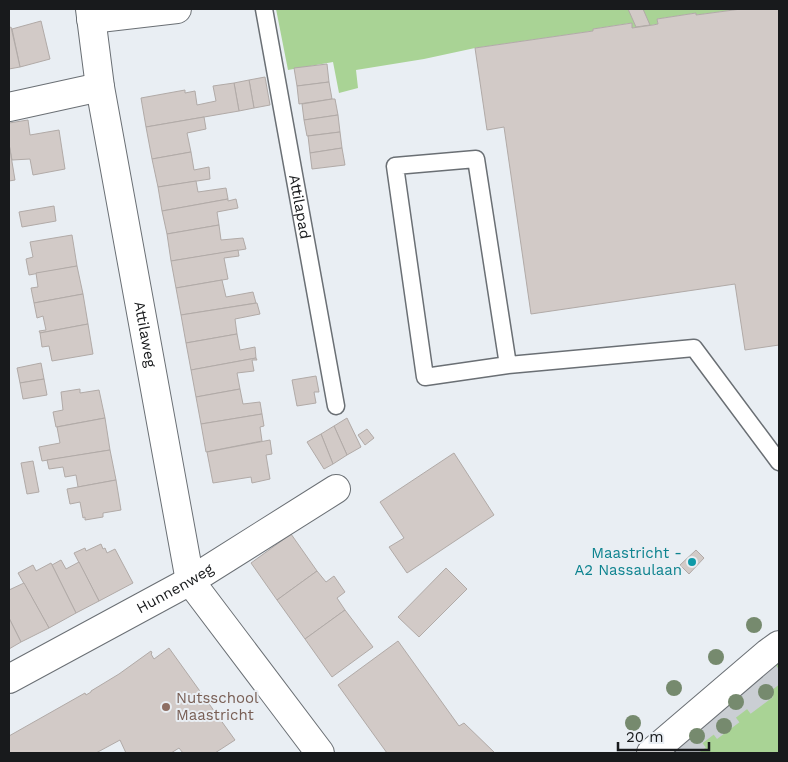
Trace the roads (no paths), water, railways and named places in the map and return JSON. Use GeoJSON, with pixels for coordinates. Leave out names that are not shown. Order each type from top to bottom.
{"type":"FeatureCollection","features":[{"type":"Feature","properties":{"kind":"street"},"geometry":{"type":"LineString","coordinates":[[90,14],[177,9]]}},
{"type":"Feature","properties":{"kind":"street","name":"Attilaweg"},"geometry":{"type":"LineString","coordinates":[[90,14],[100,87],[190,581]]}},
{"type":"Feature","properties":{"kind":"street"},"geometry":{"type":"LineString","coordinates":[[9,107],[100,87]]}},
{"type":"Feature","properties":{"kind":"street","name":"Hunnenweg"},"geometry":{"type":"LineString","coordinates":[[9,679],[190,581],[336,489]]}},
{"type":"Feature","properties":{"kind":"street"},"geometry":{"type":"LineString","coordinates":[[190,581],[320,753]]}},
{"type":"Feature","properties":{"kind":"street"},"geometry":{"type":"LineString","coordinates":[[651,753],[779,645]]}},
{"type":"Feature","properties":{"kind":"lane","name":"Attilapad"},"geometry":{"type":"LineString","coordinates":[[264,9],[336,406]]}},
{"type":"Feature","properties":{"kind":"lane"},"geometry":{"type":"LineString","coordinates":[[508,365],[476,159],[395,166],[425,377],[508,365],[694,348],[779,462]]}},
{"type":"Feature","properties":{"kind":"tunnel"},"geometry":{"type":"LineString","coordinates":[[689,736],[779,667]]}},
{"type":"Feature","properties":{"kind":"tunnel"},"geometry":{"type":"LineString","coordinates":[[675,753],[779,675]]}},
{"type":"Feature","properties":{"kind":"place","name":"Maastricht - A2 Nassaulaan"},"geometry":{"type":"Point","coordinates":[692,562]}},
{"type":"Feature","properties":{"kind":"place","name":"Nutsschool Maastricht"},"geometry":{"type":"Point","coordinates":[166,707]}}]}
